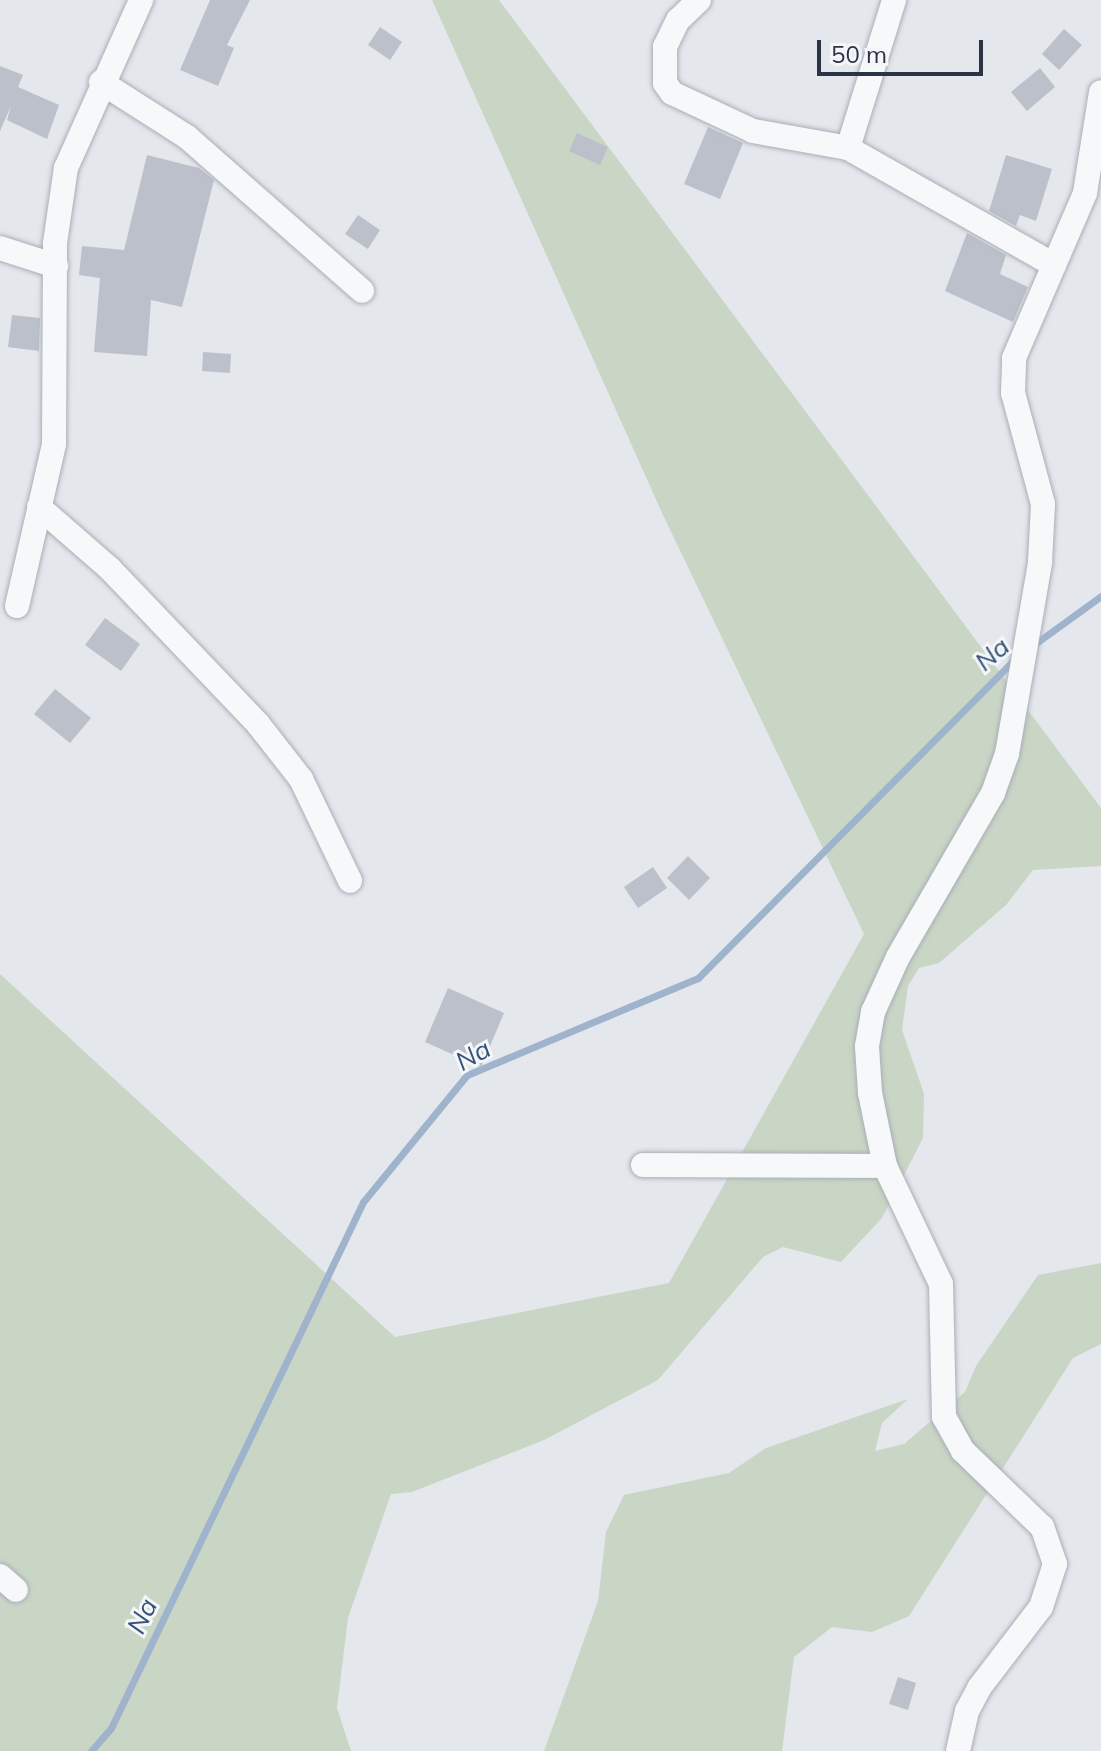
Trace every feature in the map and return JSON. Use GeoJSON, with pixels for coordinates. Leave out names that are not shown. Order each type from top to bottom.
{"type":"FeatureCollection","features":[{"type":"Feature","properties":{"kind":"street"},"geometry":{"type":"LineString","coordinates":[[17,606],[57,413],[56,266],[66,168],[101,82],[141,0]]}},
{"type":"Feature","properties":{"kind":"street"},"geometry":{"type":"LineString","coordinates":[[699,0],[678,20],[665,47],[662,65],[672,93],[753,131],[848,148],[1054,265]]}},
{"type":"Feature","properties":{"kind":"street"},"geometry":{"type":"LineString","coordinates":[[848,148],[894,0]]}},
{"type":"Feature","properties":{"kind":"street"},"geometry":{"type":"LineString","coordinates":[[101,82],[187,137],[362,291]]}},
{"type":"Feature","properties":{"kind":"street"},"geometry":{"type":"LineString","coordinates":[[958,1751],[967,1711],[979,1688],[1041,1607],[1055,1564],[1042,1527],[951,1436],[944,1417],[936,1266],[885,1166],[870,1093],[867,1046],[873,1012],[898,957],[993,793],[1017,707],[1043,504],[1013,393],[1014,358],[1085,193],[1101,92]]}},
{"type":"Feature","properties":{"kind":"street"},"geometry":{"type":"LineString","coordinates":[[0,248],[56,266]]}},
{"type":"Feature","properties":{"kind":"street"},"geometry":{"type":"LineString","coordinates":[[39,507],[110,569],[258,724],[301,779],[350,881]]}},
{"type":"Feature","properties":{"kind":"street"},"geometry":{"type":"LineString","coordinates":[[643,1165],[885,1166]]}},
{"type":"Feature","properties":{"kind":"green space"},"geometry":{"type":"Polygon","coordinates":[[[432,0],[499,0],[1101,808],[1101,866],[1033,870],[1006,905],[939,963],[919,968],[908,986],[902,1030],[924,1094],[923,1138],[882,1218],[841,1262],[783,1247],[763,1257],[658,1380],[544,1440],[412,1492],[391,1494],[348,1618],[337,1708],[351,1751],[0,1751],[0,974],[395,1337],[669,1283],[864,934],[663,515],[432,0]]]}},
{"type":"Feature","properties":{"kind":"green space"},"geometry":{"type":"Polygon","coordinates":[[[1101,1263],[1101,1344],[1073,1358],[909,1616],[872,1632],[832,1627],[794,1657],[782,1751],[544,1751],[598,1601],[606,1532],[624,1495],[729,1473],[766,1448],[908,1399],[882,1423],[875,1451],[904,1444],[965,1392],[976,1366],[1038,1275],[1101,1263]]]}},
{"type":"Feature","properties":{"kind":"building"},"geometry":{"type":"Polygon","coordinates":[[[210,0],[250,0],[227,45],[234,48],[218,86],[180,70],[210,0]]]}},
{"type":"Feature","properties":{"kind":"building"},"geometry":{"type":"Polygon","coordinates":[[[380,27],[402,42],[390,60],[368,45],[380,27]]]}},
{"type":"Feature","properties":{"kind":"building"},"geometry":{"type":"Polygon","coordinates":[[[1064,29],[1082,45],[1059,70],[1042,54],[1064,29]]]}},
{"type":"Feature","properties":{"kind":"building"},"geometry":{"type":"Polygon","coordinates":[[[0,66],[23,75],[18,87],[59,105],[47,139],[7,120],[11,106],[0,131],[0,66]]]}},
{"type":"Feature","properties":{"kind":"building"},"geometry":{"type":"Polygon","coordinates":[[[1040,68],[1055,87],[1027,111],[1011,92],[1040,68]]]}},
{"type":"Feature","properties":{"kind":"building"},"geometry":{"type":"Polygon","coordinates":[[[708,127],[743,143],[720,199],[684,184],[708,127]]]}},
{"type":"Feature","properties":{"kind":"building"},"geometry":{"type":"Polygon","coordinates":[[[577,133],[608,147],[600,165],[569,151],[577,133]]]}},
{"type":"Feature","properties":{"kind":"building"},"geometry":{"type":"Polygon","coordinates":[[[147,155],[199,168],[214,180],[182,307],[151,300],[147,356],[94,352],[100,278],[79,275],[82,246],[124,250],[147,155]]]}},
{"type":"Feature","properties":{"kind":"building"},"geometry":{"type":"Polygon","coordinates":[[[1006,155],[1052,169],[1036,221],[1020,215],[1016,226],[989,211],[1006,155]]]}},
{"type":"Feature","properties":{"kind":"building"},"geometry":{"type":"Polygon","coordinates":[[[358,215],[380,230],[368,249],[345,234],[358,215]]]}},
{"type":"Feature","properties":{"kind":"building"},"geometry":{"type":"Polygon","coordinates":[[[967,233],[1006,255],[1000,274],[1028,287],[1013,322],[945,291],[967,233]]]}},
{"type":"Feature","properties":{"kind":"building"},"geometry":{"type":"Polygon","coordinates":[[[12,315],[40,318],[39,351],[8,347],[12,315]]]}},
{"type":"Feature","properties":{"kind":"building"},"geometry":{"type":"Polygon","coordinates":[[[203,352],[231,354],[230,373],[202,371],[203,352]]]}},
{"type":"Feature","properties":{"kind":"building"},"geometry":{"type":"Polygon","coordinates":[[[105,618],[140,644],[121,671],[85,645],[105,618]]]}},
{"type":"Feature","properties":{"kind":"building"},"geometry":{"type":"Polygon","coordinates":[[[55,689],[91,718],[70,743],[34,714],[55,689]]]}},
{"type":"Feature","properties":{"kind":"building"},"geometry":{"type":"Polygon","coordinates":[[[688,856],[710,878],[689,900],[667,878],[688,856]]]}},
{"type":"Feature","properties":{"kind":"building"},"geometry":{"type":"Polygon","coordinates":[[[653,867],[667,888],[638,908],[624,887],[653,867]]]}},
{"type":"Feature","properties":{"kind":"building"},"geometry":{"type":"Polygon","coordinates":[[[448,988],[504,1013],[481,1067],[425,1042],[448,988]]]}},
{"type":"Feature","properties":{"kind":"building"},"geometry":{"type":"Polygon","coordinates":[[[898,1677],[916,1683],[908,1710],[889,1704],[898,1677]]]}},
{"type":"Feature","properties":{"kind":"waterway","name":"Na"},"geometry":{"type":"LineString","coordinates":[[1032,646],[1101,596]]}},
{"type":"Feature","properties":{"kind":"waterway","name":"Na"},"geometry":{"type":"LineString","coordinates":[[91,1751],[111,1728],[363,1202],[467,1075],[698,978],[1018,656]]}}]}
